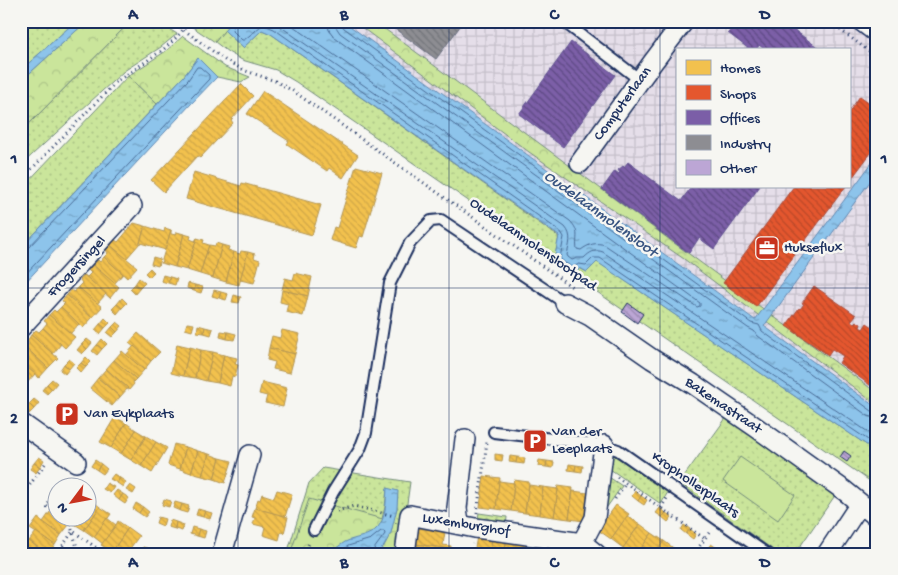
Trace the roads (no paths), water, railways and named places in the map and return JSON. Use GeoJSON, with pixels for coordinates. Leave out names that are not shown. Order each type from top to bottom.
{"type":"FeatureCollection","features":[{"type":"Feature","properties":{"kind":"street","name":"Computerlaan"},"geometry":{"type":"LineString","coordinates":[[580,163],[684,21]]}},
{"type":"Feature","properties":{"kind":"street"},"geometry":{"type":"LineString","coordinates":[[861,21],[877,33]]}},
{"type":"Feature","properties":{"kind":"street","name":"Frogersingel"},"geometry":{"type":"LineString","coordinates":[[21,327],[132,206]]}},
{"type":"Feature","properties":{"kind":"street","name":"Bakemastraat"},"geometry":{"type":"LineString","coordinates":[[569,295],[590,316],[693,384],[877,516]]}},
{"type":"Feature","properties":{"kind":"street"},"geometry":{"type":"LineString","coordinates":[[21,423],[76,462]]}},
{"type":"Feature","properties":{"kind":"street"},"geometry":{"type":"LineString","coordinates":[[464,529],[457,508],[465,439]]}},
{"type":"Feature","properties":{"kind":"street","name":"Luxemburghof"},"geometry":{"type":"LineString","coordinates":[[405,554],[404,517],[464,529],[507,532],[589,549],[595,518],[604,445]]}},
{"type":"Feature","properties":{"kind":"street"},"geometry":{"type":"LineString","coordinates":[[222,554],[250,455]]}},
{"type":"Feature","properties":{"kind":"street"},"geometry":{"type":"LineString","coordinates":[[827,554],[860,504]]}},
{"type":"Feature","properties":{"kind":"lane"},"geometry":{"type":"LineString","coordinates":[[563,21],[574,24],[640,80]]}},
{"type":"Feature","properties":{"kind":"lane"},"geometry":{"type":"LineString","coordinates":[[314,530],[333,492],[360,449],[366,433],[390,283],[410,243],[431,221],[441,220],[569,295]]}},
{"type":"Feature","properties":{"kind":"lane"},"geometry":{"type":"LineString","coordinates":[[494,432],[604,445]]}},
{"type":"Feature","properties":{"kind":"lane","name":"Krophollerplaats"},"geometry":{"type":"LineString","coordinates":[[604,445],[618,450],[767,554]]}},
{"type":"Feature","properties":{"kind":"water"},"geometry":{"type":"Polygon","coordinates":[[[76,21],[87,21],[21,81],[21,70],[76,21]]]}},
{"type":"Feature","properties":{"kind":"water","name":"Oudelaanmolensloot"},"geometry":{"type":"Polygon","coordinates":[[[232,21],[343,21],[755,320],[877,156],[877,172],[764,326],[877,408],[877,452],[597,262],[587,272],[580,268],[575,274],[562,267],[554,260],[559,236],[271,34],[262,30],[243,48],[224,30],[232,21]]]}},
{"type":"Feature","properties":{"kind":"water"},"geometry":{"type":"Polygon","coordinates":[[[198,58],[217,77],[21,287],[21,248],[184,76],[198,58]]]}},
{"type":"Feature","properties":{"kind":"water"},"geometry":{"type":"Polygon","coordinates":[[[387,488],[398,491],[397,508],[391,533],[377,554],[328,554],[345,542],[367,535],[378,527],[384,514],[387,488]]]}},
{"type":"Feature","properties":{"kind":"place","name":"Hukseflux"},"geometry":{"type":"Point","coordinates":[767,248]}},
{"type":"Feature","properties":{"kind":"place","name":"Van Eykplaats"},"geometry":{"type":"Point","coordinates":[67,414]}},
{"type":"Feature","properties":{"kind":"place","name":"Van der Leeplaats"},"geometry":{"type":"Point","coordinates":[535,441]}}]}
